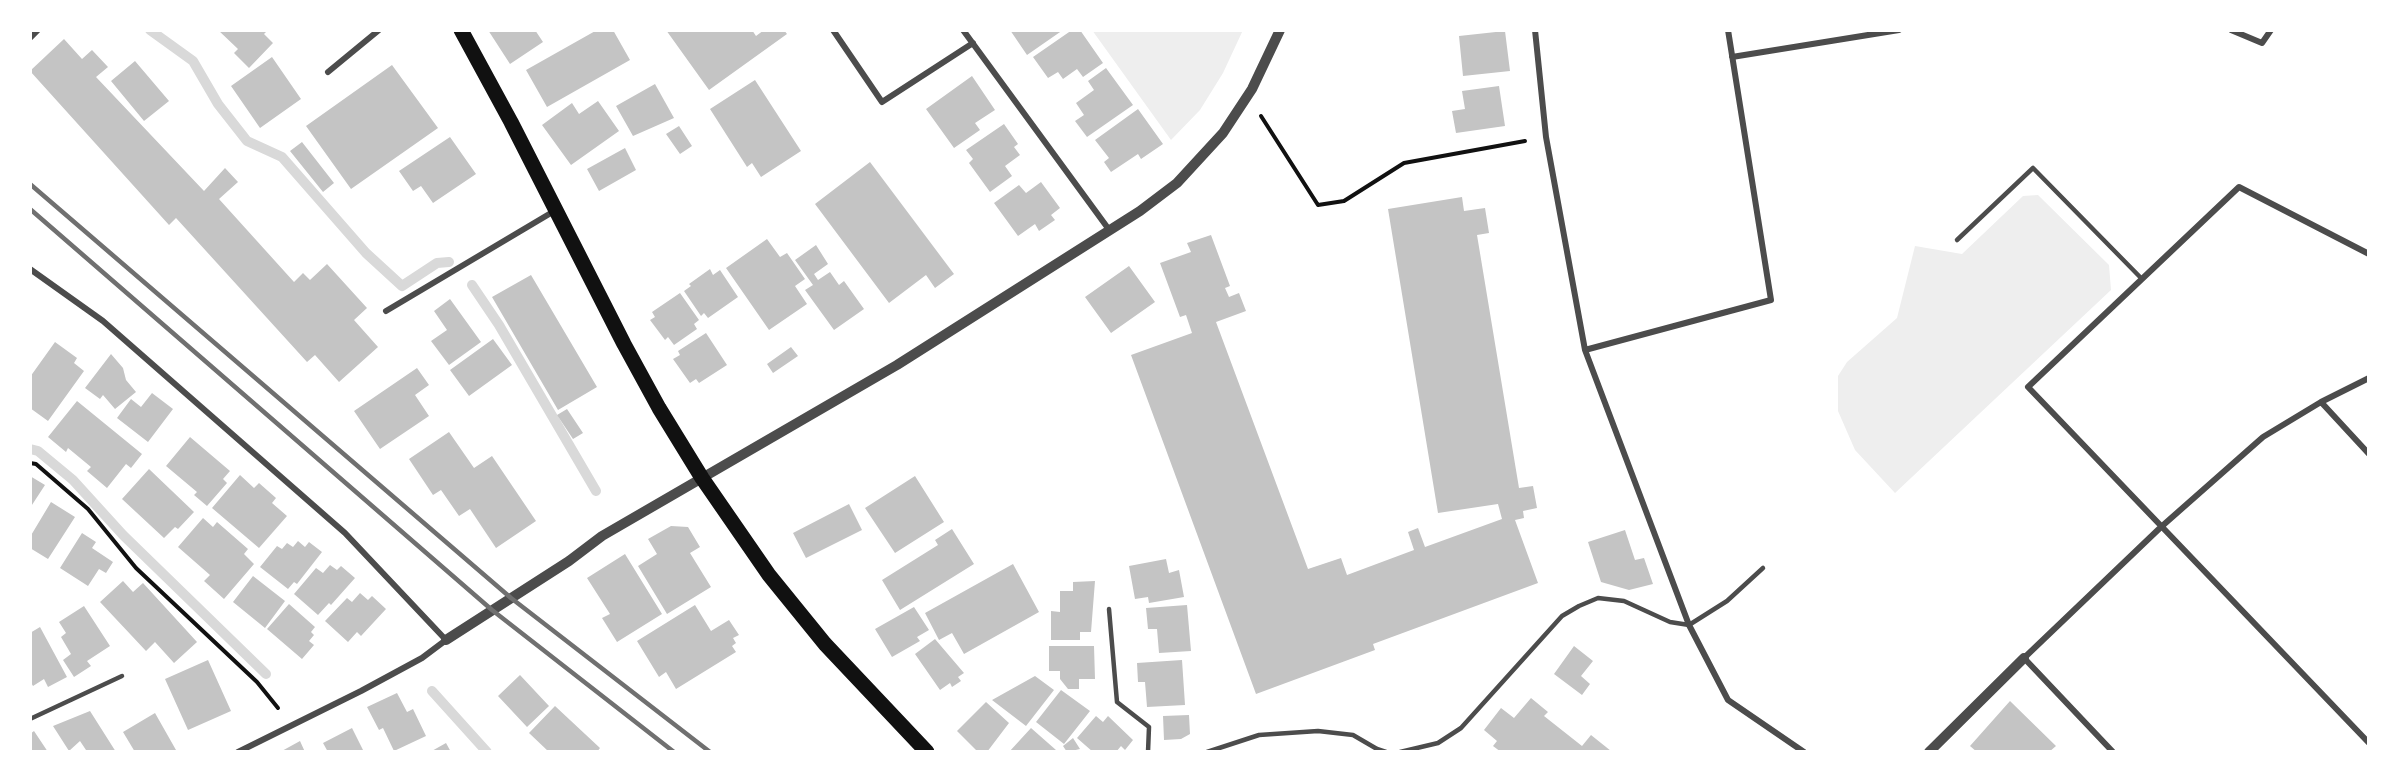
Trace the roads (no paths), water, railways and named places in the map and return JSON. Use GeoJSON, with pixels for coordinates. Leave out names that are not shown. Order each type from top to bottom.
{"type":"FeatureCollection","features":[{"type":"Feature","properties":{"kind":"main road"},"geometry":{"type":"LineString","coordinates":[[461,30],[480,62],[659,408],[702,478],[770,575],[825,644],[927,752]]}},
{"type":"Feature","properties":{"kind":"street"},"geometry":{"type":"LineString","coordinates":[[30,38],[38,30]]}},
{"type":"Feature","properties":{"kind":"street"},"geometry":{"type":"LineString","coordinates":[[328,72],[379,30]]}},
{"type":"Feature","properties":{"kind":"street"},"geometry":{"type":"LineString","coordinates":[[833,30],[882,102],[973,43]]}},
{"type":"Feature","properties":{"kind":"street"},"geometry":{"type":"LineString","coordinates":[[963,30],[1110,231]]}},
{"type":"Feature","properties":{"kind":"street"},"geometry":{"type":"LineString","coordinates":[[238,752],[293,726],[422,658],[446,640],[569,561],[602,536],[897,365],[1110,231],[1177,183],[1223,133],[1248,95],[1280,30]]}},
{"type":"Feature","properties":{"kind":"street"},"geometry":{"type":"LineString","coordinates":[[1535,30],[1546,137],[1585,350],[1689,625],[1728,700],[1804,752]]}},
{"type":"Feature","properties":{"kind":"street"},"geometry":{"type":"LineString","coordinates":[[1585,350],[1771,300],[1728,30]]}},
{"type":"Feature","properties":{"kind":"street"},"geometry":{"type":"LineString","coordinates":[[1732,57],[1899,30]]}},
{"type":"Feature","properties":{"kind":"street"},"geometry":{"type":"LineString","coordinates":[[2231,30],[2262,43],[2271,30]]}},
{"type":"Feature","properties":{"kind":"street"},"geometry":{"type":"LineString","coordinates":[[2369,254],[2239,187],[2028,387],[2369,743]]}},
{"type":"Feature","properties":{"kind":"street"},"geometry":{"type":"LineString","coordinates":[[387,311],[556,210]]}},
{"type":"Feature","properties":{"kind":"street"},"geometry":{"type":"LineString","coordinates":[[30,270],[103,321],[345,533],[446,640]]}},
{"type":"Feature","properties":{"kind":"street"},"geometry":{"type":"LineString","coordinates":[[1929,752],[2161,527],[2263,437],[2321,402],[2369,378]]}},
{"type":"Feature","properties":{"kind":"street"},"geometry":{"type":"LineString","coordinates":[[2321,402],[2369,454]]}},
{"type":"Feature","properties":{"kind":"street"},"geometry":{"type":"LineString","coordinates":[[2024,658],[2113,752]]}},
{"type":"Feature","properties":{"kind":"lane"},"geometry":{"type":"LineString","coordinates":[[1957,240],[2034,168],[2141,278]]}},
{"type":"Feature","properties":{"kind":"lane"},"geometry":{"type":"LineString","coordinates":[[1400,752],[1438,743],[1461,728],[1562,616],[1579,606],[1598,598],[1624,601],[1670,622],[1689,625],[1726,601],[1763,568]]}},
{"type":"Feature","properties":{"kind":"lane"},"geometry":{"type":"LineString","coordinates":[[1109,609],[1117,702],[1149,727],[1148,752]]}},
{"type":"Feature","properties":{"kind":"lane"},"geometry":{"type":"LineString","coordinates":[[30,719],[122,676]]}},
{"type":"Feature","properties":{"kind":"lane"},"geometry":{"type":"LineString","coordinates":[[1207,752],[1259,735],[1318,731],[1353,735],[1386,752]]}},
{"type":"Feature","properties":{"kind":"waterway"},"geometry":{"type":"LineString","coordinates":[[150,30],[193,61],[218,104],[247,141],[282,157],[366,253],[402,286],[437,263],[449,262]]}},
{"type":"Feature","properties":{"kind":"waterway"},"geometry":{"type":"LineString","coordinates":[[472,285],[499,325],[596,491]]}},
{"type":"Feature","properties":{"kind":"waterway"},"geometry":{"type":"LineString","coordinates":[[30,449],[38,451],[73,480],[123,535],[266,674]]}},
{"type":"Feature","properties":{"kind":"waterway"},"geometry":{"type":"LineString","coordinates":[[432,691],[487,752]]}},
{"type":"Feature","properties":{"kind":"railway"},"geometry":{"type":"LineString","coordinates":[[30,184],[511,598],[710,752]]}},
{"type":"Feature","properties":{"kind":"railway"},"geometry":{"type":"LineString","coordinates":[[30,209],[492,610],[674,752]]}}]}
